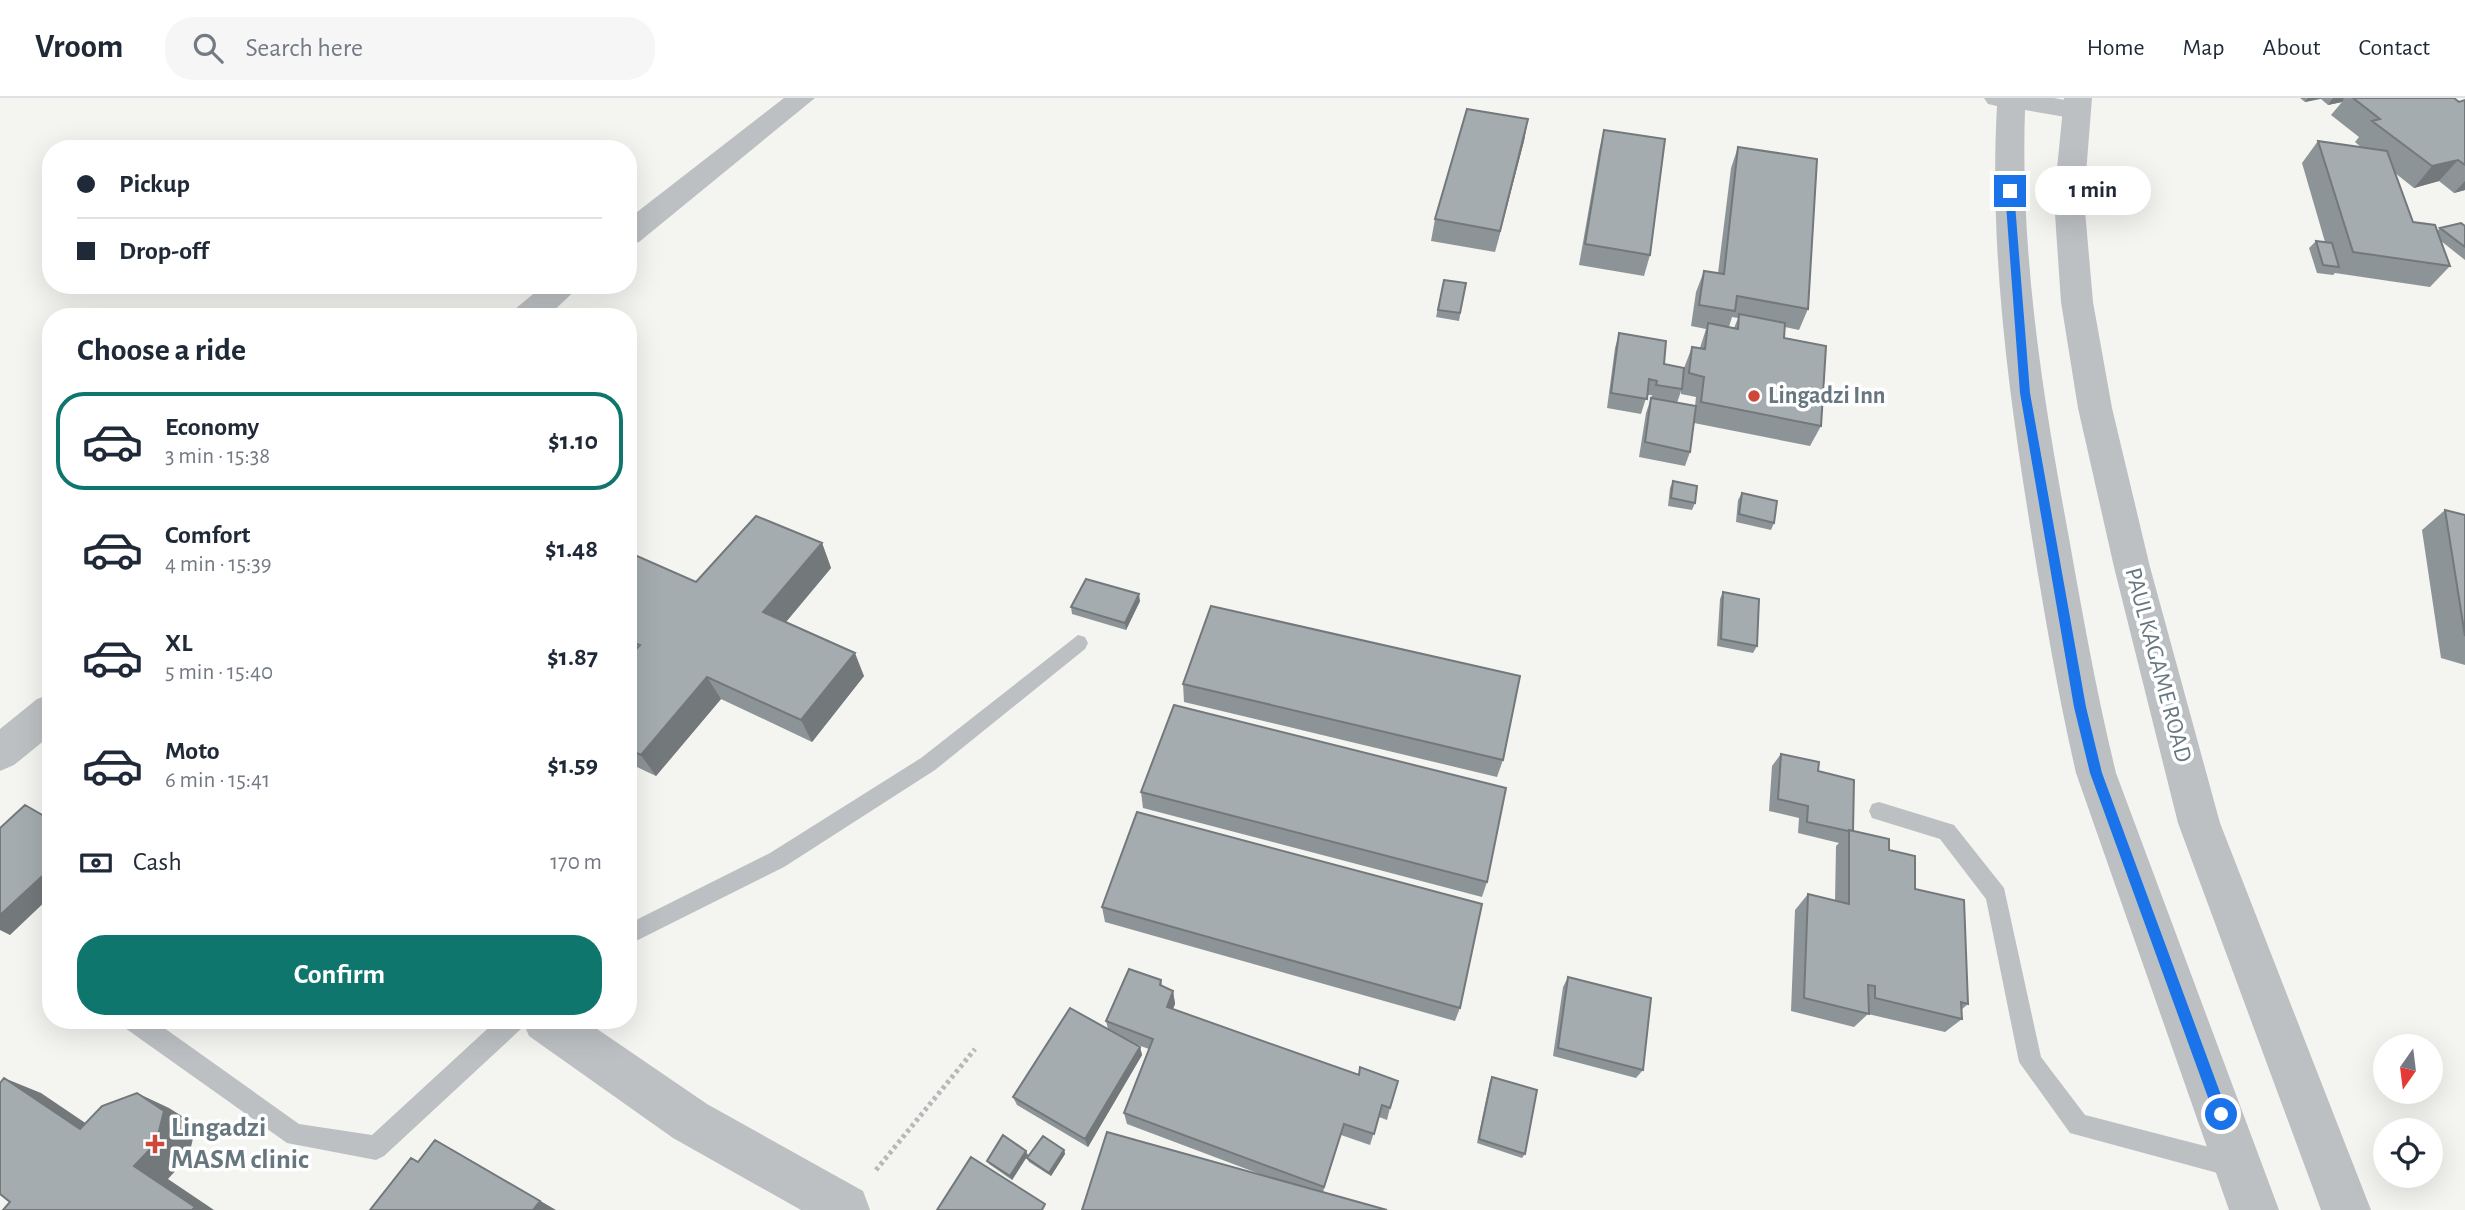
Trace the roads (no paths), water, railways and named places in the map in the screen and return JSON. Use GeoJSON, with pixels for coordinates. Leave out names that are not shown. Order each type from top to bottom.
{"type":"FeatureCollection","features":[{"type":"Feature","properties":{"kind":"street"},"geometry":{"type":"LineString","coordinates":[[637,228],[801,98]]}},
{"type":"Feature","properties":{"kind":"street"},"geometry":{"type":"LineString","coordinates":[[2078,104],[2006,99],[2008,167],[2025,393],[2080,707],[2096,773],[2254,1210]]}},
{"type":"Feature","properties":{"kind":"street","name":"PAUL KAGAME ROAD"},"geometry":{"type":"LineString","coordinates":[[2078,104],[2069,199],[2077,302],[2095,408],[2132,567],[2199,823],[2346,1210]]}},
{"type":"Feature","properties":{"kind":"street"},"geometry":{"type":"LineString","coordinates":[[537,308],[554,294]]}},
{"type":"Feature","properties":{"kind":"street"},"geometry":{"type":"LineString","coordinates":[[0,753],[42,718]]}},
{"type":"Feature","properties":{"kind":"street"},"geometry":{"type":"LineString","coordinates":[[558,1029],[690,1121],[846,1208]]}},
{"type":"Feature","properties":{"kind":"lane"},"geometry":{"type":"LineString","coordinates":[[637,930],[777,860],[928,764],[1078,643]]}},
{"type":"Feature","properties":{"kind":"lane"},"geometry":{"type":"LineString","coordinates":[[1879,811],[1947,832],[1996,895],[2031,1062],[2078,1125],[2240,1167]]}},
{"type":"Feature","properties":{"kind":"lane"},"geometry":{"type":"LineString","coordinates":[[146,1029],[295,1136],[376,1149],[504,1029]]}},
{"type":"Feature","properties":{"kind":"place","name":"Lingadzi Inn"},"geometry":{"type":"Point","coordinates":[1754,396]}},
{"type":"Feature","properties":{"kind":"place","name":"Lingadzi MASM clinic"},"geometry":{"type":"Point","coordinates":[155,1144]}}]}
